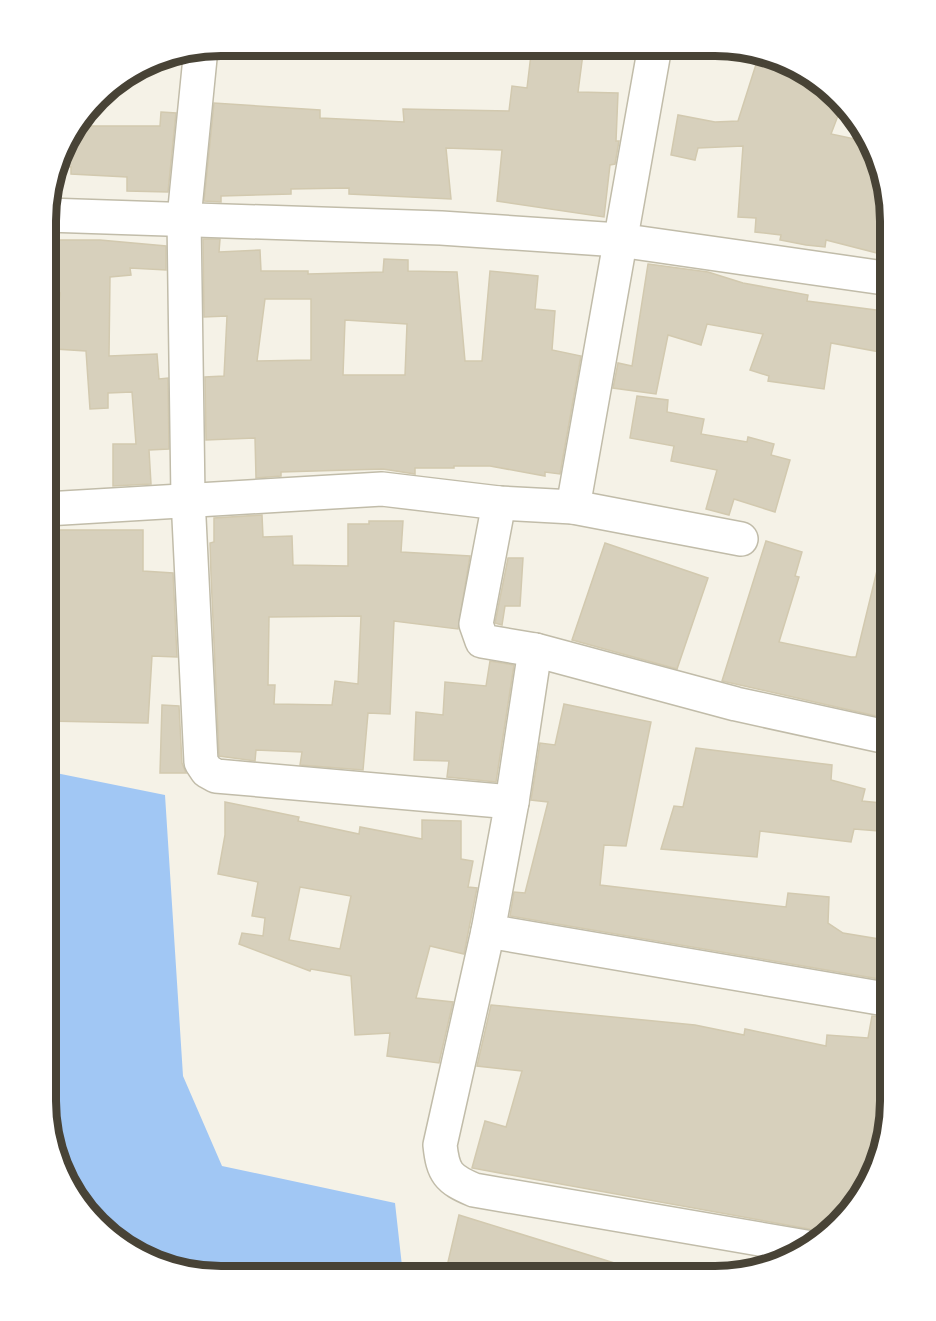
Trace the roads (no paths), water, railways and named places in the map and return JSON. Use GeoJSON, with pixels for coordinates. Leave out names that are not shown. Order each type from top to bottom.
{"type":"FeatureCollection","features":[{"type":"Feature","properties":{"kind":"street"},"geometry":{"type":"LineString","coordinates":[[573,507],[653,56]]}},
{"type":"Feature","properties":{"kind":"street"},"geometry":{"type":"LineString","coordinates":[[200,57],[184,218],[188,498],[201,762],[207,771],[216,776],[512,802]]}},
{"type":"Feature","properties":{"kind":"street"},"geometry":{"type":"LineString","coordinates":[[56,214],[441,228],[619,240],[880,277]]}},
{"type":"Feature","properties":{"kind":"street"},"geometry":{"type":"LineString","coordinates":[[56,508],[188,498],[382,489],[499,503],[573,507],[741,539]]}},
{"type":"Feature","properties":{"kind":"street"},"geometry":{"type":"LineString","coordinates":[[499,503],[476,624],[482,641],[536,650],[736,704],[880,736]]}},
{"type":"Feature","properties":{"kind":"street"},"geometry":{"type":"LineString","coordinates":[[536,650],[489,931],[440,1145],[442,1166],[454,1182],[474,1190],[794,1245]]}},
{"type":"Feature","properties":{"kind":"street"},"geometry":{"type":"LineString","coordinates":[[489,931],[880,998]]}},
{"type":"Feature","properties":{"kind":"water"},"geometry":{"type":"Polygon","coordinates":[[[56,773],[165,795],[183,1076],[222,1166],[395,1203],[402,1266],[220,1266],[178,1260],[157,1253],[120,1231],[90,1201],[68,1164],[57,1122],[56,773]]]}}]}
